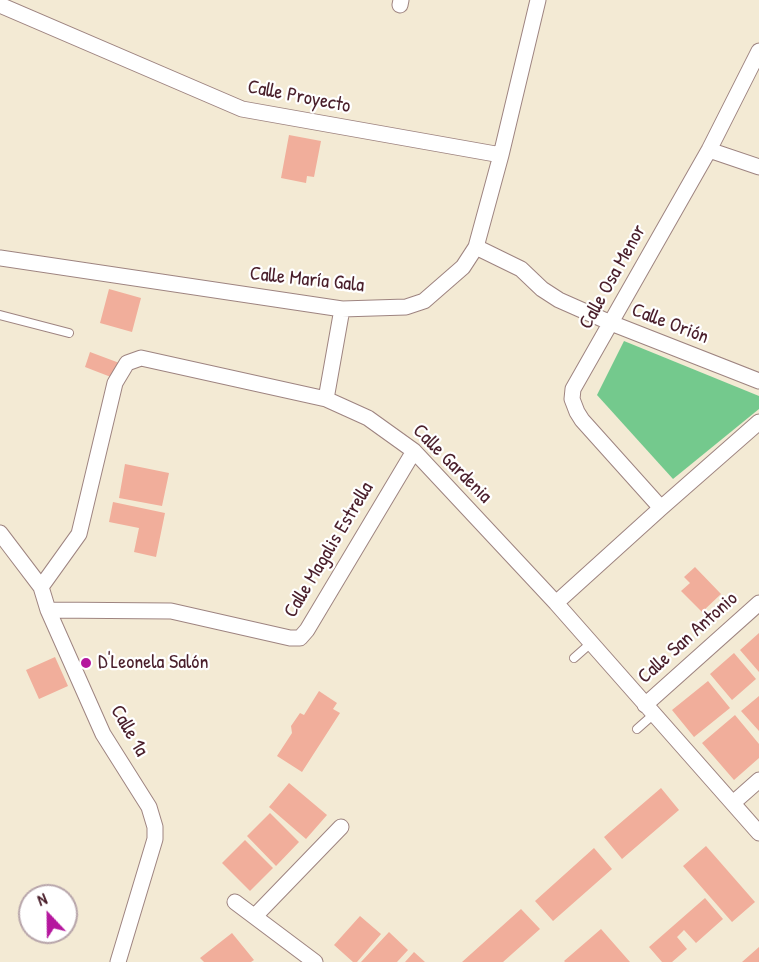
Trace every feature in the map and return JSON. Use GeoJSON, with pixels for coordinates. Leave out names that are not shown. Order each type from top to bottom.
{"type":"FeatureCollection","features":[{"type":"Feature","properties":{"kind":"street","name":"Calle María Gala"},"geometry":{"type":"LineString","coordinates":[[0,258],[342,309],[406,307],[424,301],[463,267],[476,247],[501,155],[538,0]]}},
{"type":"Feature","properties":{"kind":"street","name":"Calle Proyecto"},"geometry":{"type":"LineString","coordinates":[[0,5],[242,109],[501,155]]}},
{"type":"Feature","properties":{"kind":"street","name":"Calle Osa Menor"},"geometry":{"type":"LineString","coordinates":[[661,508],[582,420],[572,399],[573,389],[709,150],[759,51]]}},
{"type":"Feature","properties":{"kind":"street"},"geometry":{"type":"LineString","coordinates":[[709,150],[759,167]]}},
{"type":"Feature","properties":{"kind":"street","name":"Calle Orión"},"geometry":{"type":"LineString","coordinates":[[476,247],[520,269],[542,289],[559,300],[759,381]]}},
{"type":"Feature","properties":{"kind":"street"},"geometry":{"type":"LineString","coordinates":[[326,399],[342,309]]}},
{"type":"Feature","properties":{"kind":"street","name":"Calle Gardenia"},"geometry":{"type":"LineString","coordinates":[[41,587],[79,534],[115,383],[127,363],[141,358],[326,399],[368,418],[414,451],[556,603],[759,833]]}},
{"type":"Feature","properties":{"kind":"street"},"geometry":{"type":"LineString","coordinates":[[556,603],[759,422]]}},
{"type":"Feature","properties":{"kind":"street","name":"Calle Magalis Estrella"},"geometry":{"type":"LineString","coordinates":[[48,610],[171,611],[290,638],[300,638],[307,630],[414,451]]}},
{"type":"Feature","properties":{"kind":"street","name":"Calle 1a"},"geometry":{"type":"LineString","coordinates":[[0,533],[41,587],[48,610],[103,734],[149,807],[155,827],[155,839],[118,962]]}},
{"type":"Feature","properties":{"kind":"street","name":"Calle San Antonio"},"geometry":{"type":"LineString","coordinates":[[650,710],[759,603]]}},
{"type":"Feature","properties":{"kind":"street"},"geometry":{"type":"LineString","coordinates":[[733,803],[759,780]]}},
{"type":"Feature","properties":{"kind":"street"},"geometry":{"type":"LineString","coordinates":[[255,916],[341,827]]}},
{"type":"Feature","properties":{"kind":"street"},"geometry":{"type":"LineString","coordinates":[[235,902],[315,962]]}},
{"type":"Feature","properties":{"kind":"lane"},"geometry":{"type":"LineString","coordinates":[[0,315],[69,333]]}},
{"type":"Feature","properties":{"kind":"lane"},"geometry":{"type":"LineString","coordinates":[[574,658],[591,643]]}},
{"type":"Feature","properties":{"kind":"lane"},"geometry":{"type":"LineString","coordinates":[[637,729],[650,710]]}},
{"type":"Feature","properties":{"kind":"green space"},"geometry":{"type":"Polygon","coordinates":[[[624,341],[759,396],[759,409],[673,479],[597,395],[624,341]]]}},
{"type":"Feature","properties":{"kind":"building"},"geometry":{"type":"Polygon","coordinates":[[[289,135],[321,141],[314,177],[307,176],[306,183],[281,178],[289,135]]]}},
{"type":"Feature","properties":{"kind":"building"},"geometry":{"type":"Polygon","coordinates":[[[109,289],[141,298],[132,332],[100,323],[109,289]]]}},
{"type":"Feature","properties":{"kind":"building"},"geometry":{"type":"Polygon","coordinates":[[[90,352],[122,364],[116,379],[85,367],[90,352]]]}},
{"type":"Feature","properties":{"kind":"building"},"geometry":{"type":"Polygon","coordinates":[[[125,464],[169,473],[162,506],[119,498],[125,464]]]}},
{"type":"Feature","properties":{"kind":"building"},"geometry":{"type":"Polygon","coordinates":[[[113,502],[165,513],[156,557],[134,552],[139,528],[109,522],[113,502]]]}},
{"type":"Feature","properties":{"kind":"building"},"geometry":{"type":"Polygon","coordinates":[[[695,567],[721,594],[702,612],[681,591],[690,583],[684,577],[695,567]]]}},
{"type":"Feature","properties":{"kind":"building"},"geometry":{"type":"Polygon","coordinates":[[[759,633],[759,672],[740,650],[759,633]]]}},
{"type":"Feature","properties":{"kind":"building"},"geometry":{"type":"Polygon","coordinates":[[[734,653],[756,679],[732,700],[710,674],[734,653]]]}},
{"type":"Feature","properties":{"kind":"building"},"geometry":{"type":"Polygon","coordinates":[[[55,657],[68,686],[39,699],[26,670],[55,657]]]}},
{"type":"Feature","properties":{"kind":"building"},"geometry":{"type":"Polygon","coordinates":[[[708,681],[730,708],[694,737],[672,710],[708,681]]]}},
{"type":"Feature","properties":{"kind":"building"},"geometry":{"type":"Polygon","coordinates":[[[319,691],[337,703],[333,709],[340,713],[302,772],[277,756],[292,733],[291,726],[300,713],[304,715],[319,691]]]}},
{"type":"Feature","properties":{"kind":"building"},"geometry":{"type":"Polygon","coordinates":[[[759,696],[759,731],[741,711],[759,696]]]}},
{"type":"Feature","properties":{"kind":"building"},"geometry":{"type":"Polygon","coordinates":[[[735,715],[759,744],[759,758],[734,780],[702,743],[735,715]]]}},
{"type":"Feature","properties":{"kind":"building"},"geometry":{"type":"Polygon","coordinates":[[[289,783],[327,815],[306,839],[269,807],[289,783]]]}},
{"type":"Feature","properties":{"kind":"building"},"geometry":{"type":"Polygon","coordinates":[[[661,788],[679,810],[622,859],[604,837],[661,788]]]}},
{"type":"Feature","properties":{"kind":"building"},"geometry":{"type":"Polygon","coordinates":[[[270,813],[299,842],[276,866],[247,836],[270,813]]]}},
{"type":"Feature","properties":{"kind":"building"},"geometry":{"type":"Polygon","coordinates":[[[245,840],[273,868],[250,891],[222,863],[245,840]]]}},
{"type":"Feature","properties":{"kind":"building"},"geometry":{"type":"Polygon","coordinates":[[[706,846],[755,902],[732,922],[683,866],[706,846]]]}},
{"type":"Feature","properties":{"kind":"building"},"geometry":{"type":"Polygon","coordinates":[[[594,848],[612,869],[553,921],[535,901],[594,848]]]}},
{"type":"Feature","properties":{"kind":"building"},"geometry":{"type":"Polygon","coordinates":[[[705,898],[723,919],[696,943],[684,930],[677,937],[687,949],[672,962],[662,962],[649,947],[705,898]]]}},
{"type":"Feature","properties":{"kind":"building"},"geometry":{"type":"Polygon","coordinates":[[[521,909],[540,929],[503,962],[462,962],[521,909]]]}},
{"type":"Feature","properties":{"kind":"building"},"geometry":{"type":"Polygon","coordinates":[[[360,916],[381,934],[357,962],[353,962],[334,945],[360,916]]]}},
{"type":"Feature","properties":{"kind":"building"},"geometry":{"type":"Polygon","coordinates":[[[601,929],[630,962],[564,961],[601,929]]]}},
{"type":"Feature","properties":{"kind":"building"},"geometry":{"type":"Polygon","coordinates":[[[389,932],[408,950],[397,962],[361,962],[389,932]]]}},
{"type":"Feature","properties":{"kind":"building"},"geometry":{"type":"Polygon","coordinates":[[[232,933],[254,960],[251,962],[204,962],[200,958],[232,933]]]}},
{"type":"Feature","properties":{"kind":"building"},"geometry":{"type":"Polygon","coordinates":[[[759,947],[759,962],[742,962],[759,947]]]}},
{"type":"Feature","properties":{"kind":"building"},"geometry":{"type":"Polygon","coordinates":[[[414,952],[425,962],[405,962],[414,952]]]}},
{"type":"Feature","properties":{"kind":"place","name":"D'Leonela Salón"},"geometry":{"type":"Point","coordinates":[86,663]}}]}
